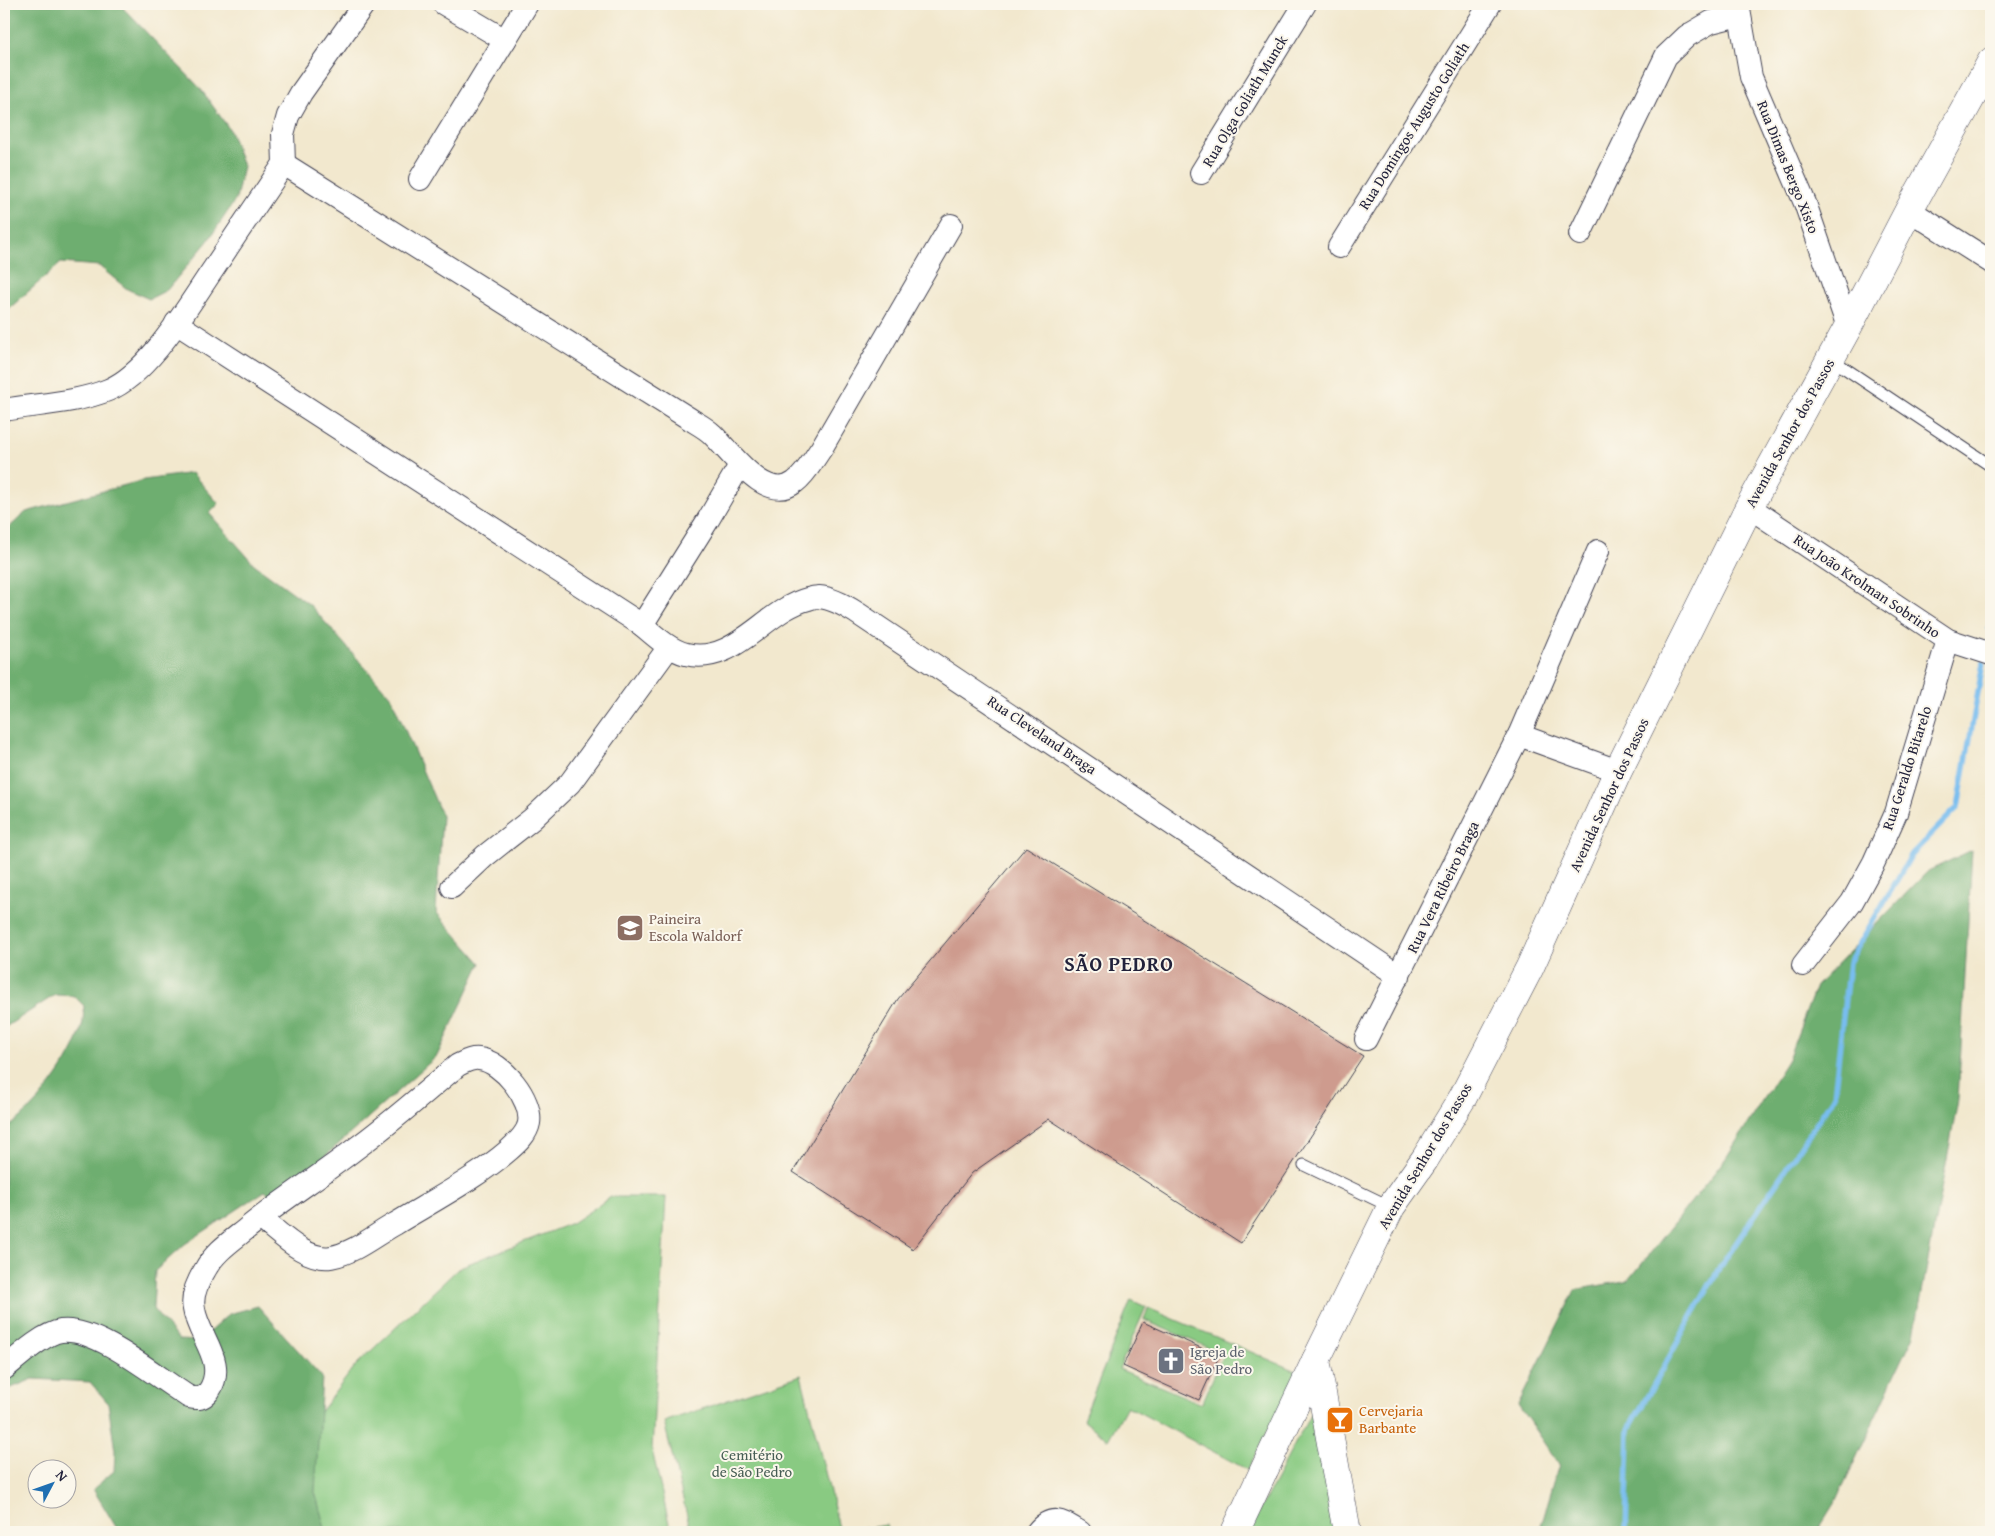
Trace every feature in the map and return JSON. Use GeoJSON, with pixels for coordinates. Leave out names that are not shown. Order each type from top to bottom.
{"type":"FeatureCollection","features":[{"type":"Feature","properties":{"kind":"street"},"geometry":{"type":"LineString","coordinates":[[4,410],[57,402],[108,390],[126,380],[147,360],[176,323],[284,164],[283,134],[288,116],[301,93],[364,4]]}},
{"type":"Feature","properties":{"kind":"street"},"geometry":{"type":"LineString","coordinates":[[444,4],[505,40]]}},
{"type":"Feature","properties":{"kind":"street"},"geometry":{"type":"LineString","coordinates":[[420,179],[527,4]]}},
{"type":"Feature","properties":{"kind":"street","name":"Rua Olga Goliath Munck"},"geometry":{"type":"LineString","coordinates":[[1201,173],[1305,4]]}},
{"type":"Feature","properties":{"kind":"street","name":"Rua Domingos Augusto Goliath"},"geometry":{"type":"LineString","coordinates":[[1339,247],[1490,4]]}},
{"type":"Feature","properties":{"kind":"street"},"geometry":{"type":"LineString","coordinates":[[1580,234],[1666,56],[1687,36],[1738,9]]}},
{"type":"Feature","properties":{"kind":"street","name":"Rua Dimas Bergo Xisto"},"geometry":{"type":"LineString","coordinates":[[1738,9],[1751,77],[1805,203],[1848,327]]}},
{"type":"Feature","properties":{"kind":"street","name":"Avenida Senhor dos Passos"},"geometry":{"type":"LineString","coordinates":[[1235,1532],[1391,1207],[1425,1159],[1463,1097],[1530,967],[1618,771],[1749,507],[1848,327],[1909,210],[1987,79]]}},
{"type":"Feature","properties":{"kind":"street"},"geometry":{"type":"LineString","coordinates":[[284,164],[690,418],[711,433],[740,465],[754,477],[769,486],[784,487],[794,483],[807,470],[952,225]]}},
{"type":"Feature","properties":{"kind":"street"},"geometry":{"type":"LineString","coordinates":[[1909,210],[1991,262]]}},
{"type":"Feature","properties":{"kind":"street","name":"Rua Cleveland Braga"},"geometry":{"type":"LineString","coordinates":[[176,323],[684,654],[702,657],[740,642],[772,617],[796,602],[818,597],[837,602],[857,612],[1399,976]]}},
{"type":"Feature","properties":{"kind":"street"},"geometry":{"type":"LineString","coordinates":[[642,625],[740,465]]}},
{"type":"Feature","properties":{"kind":"street","name":"Rua João Krolman Sobrinho"},"geometry":{"type":"LineString","coordinates":[[1749,507],[1948,640],[1991,654]]}},
{"type":"Feature","properties":{"kind":"street","name":"Rua Vera Ribeiro Braga"},"geometry":{"type":"LineString","coordinates":[[1366,1039],[1519,734],[1598,551]]}},
{"type":"Feature","properties":{"kind":"street","name":"Rua Geraldo Bitarelo"},"geometry":{"type":"LineString","coordinates":[[1803,965],[1852,902],[1874,862],[1896,813],[1948,640]]}},
{"type":"Feature","properties":{"kind":"street"},"geometry":{"type":"LineString","coordinates":[[452,887],[485,856],[532,819],[570,783],[670,646]]}},
{"type":"Feature","properties":{"kind":"street"},"geometry":{"type":"LineString","coordinates":[[1519,734],[1618,771]]}},
{"type":"Feature","properties":{"kind":"street"},"geometry":{"type":"LineString","coordinates":[[4,1369],[44,1338],[60,1331],[77,1332],[126,1355],[189,1397],[198,1399],[203,1397],[208,1392],[215,1376],[214,1360],[193,1308],[196,1288],[205,1269],[221,1249],[260,1218],[354,1150],[458,1065],[469,1060],[480,1059],[487,1061],[494,1064],[508,1076],[521,1091],[527,1107],[529,1122],[523,1136],[509,1150],[428,1204],[348,1251],[330,1257],[317,1256],[296,1246],[260,1218]]}},
{"type":"Feature","properties":{"kind":"street"},"geometry":{"type":"LineString","coordinates":[[1316,1360],[1347,1532]]}},
{"type":"Feature","properties":{"kind":"street"},"geometry":{"type":"LineString","coordinates":[[1037,1532],[1043,1524],[1050,1520],[1058,1521],[1080,1532]]}},
{"type":"Feature","properties":{"kind":"lane"},"geometry":{"type":"LineString","coordinates":[[1830,359],[1991,466]]}},
{"type":"Feature","properties":{"kind":"lane"},"geometry":{"type":"LineString","coordinates":[[1304,1165],[1391,1207]]}},
{"type":"Feature","properties":{"kind":"green space"},"geometry":{"type":"Polygon","coordinates":[[[4,4],[122,4],[124,9],[200,88],[230,130],[243,166],[236,199],[208,241],[167,290],[149,299],[127,289],[99,266],[61,263],[4,313],[4,4]]]}},
{"type":"Feature","properties":{"kind":"green space"},"geometry":{"type":"Polygon","coordinates":[[[192,473],[219,504],[209,513],[254,564],[310,605],[391,697],[442,816],[436,912],[481,963],[437,1056],[275,1201],[265,1191],[185,1244],[155,1271],[153,1309],[179,1340],[199,1341],[229,1314],[258,1306],[322,1377],[315,1492],[326,1532],[119,1532],[93,1489],[114,1471],[115,1451],[108,1403],[90,1382],[33,1379],[4,1391],[4,1130],[28,1111],[62,1069],[78,1039],[83,1024],[84,1006],[74,996],[55,995],[4,1028],[4,532],[26,512],[144,480],[192,473]]]}},
{"type":"Feature","properties":{"kind":"green space"},"geometry":{"type":"Polygon","coordinates":[[[1972,850],[1958,1100],[1914,1335],[1835,1503],[1817,1532],[1539,1532],[1559,1465],[1518,1405],[1575,1290],[1629,1280],[1726,1158],[1788,1059],[1816,986],[1928,871],[1972,850]]]}},
{"type":"Feature","properties":{"kind":"green space"},"geometry":{"type":"Polygon","coordinates":[[[611,1197],[666,1197],[652,1450],[671,1532],[308,1532],[279,1465],[356,1365],[460,1267],[572,1223],[611,1197]]]}},
{"type":"Feature","properties":{"kind":"green space"},"geometry":{"type":"Polygon","coordinates":[[[1131,1300],[1146,1307],[1119,1369],[1202,1404],[1223,1354],[1144,1320],[1148,1308],[1298,1372],[1248,1470],[1127,1406],[1108,1440],[1083,1420],[1131,1300]]]}},
{"type":"Feature","properties":{"kind":"green space","name":"Cemitério de São Pedro"},"geometry":{"type":"Polygon","coordinates":[[[801,1375],[840,1532],[691,1532],[664,1422],[801,1375]]]}},
{"type":"Feature","properties":{"kind":"green space"},"geometry":{"type":"Polygon","coordinates":[[[1315,1406],[1338,1532],[1248,1532],[1315,1406]]]}},
{"type":"Feature","properties":{"kind":"green space"},"geometry":{"type":"Polygon","coordinates":[[[886,1525],[888,1532],[840,1532],[886,1525]]]}},
{"type":"Feature","properties":{"kind":"building"},"geometry":{"type":"Polygon","coordinates":[[[1026,847],[1363,1056],[1241,1243],[1049,1119],[972,1173],[913,1249],[793,1172],[898,999],[1026,847]]]}},
{"type":"Feature","properties":{"kind":"building","name":"Igreja de São Pedro"},"geometry":{"type":"Polygon","coordinates":[[[1143,1322],[1219,1356],[1199,1400],[1123,1366],[1143,1322]]]}},
{"type":"Feature","properties":{"kind":"waterway"},"geometry":{"type":"LineString","coordinates":[[1626,1532],[1629,1429],[1718,1270],[1834,1097],[1849,962],[1912,854],[1958,807],[1983,663]]}},
{"type":"Feature","properties":{"kind":"place","name":"Paineira Escola Waldorf"},"geometry":{"type":"Point","coordinates":[630,928]}},
{"type":"Feature","properties":{"kind":"place","name":"Igreja de São Pedro"},"geometry":{"type":"Point","coordinates":[1171,1361]}},
{"type":"Feature","properties":{"kind":"place","name":"Cervejaria Barbante"},"geometry":{"type":"Point","coordinates":[1340,1420]}},
{"type":"Feature","properties":{"kind":"district","name":"SÃO PEDRO"},"geometry":{"type":"Point","coordinates":[1119,964]}}]}
